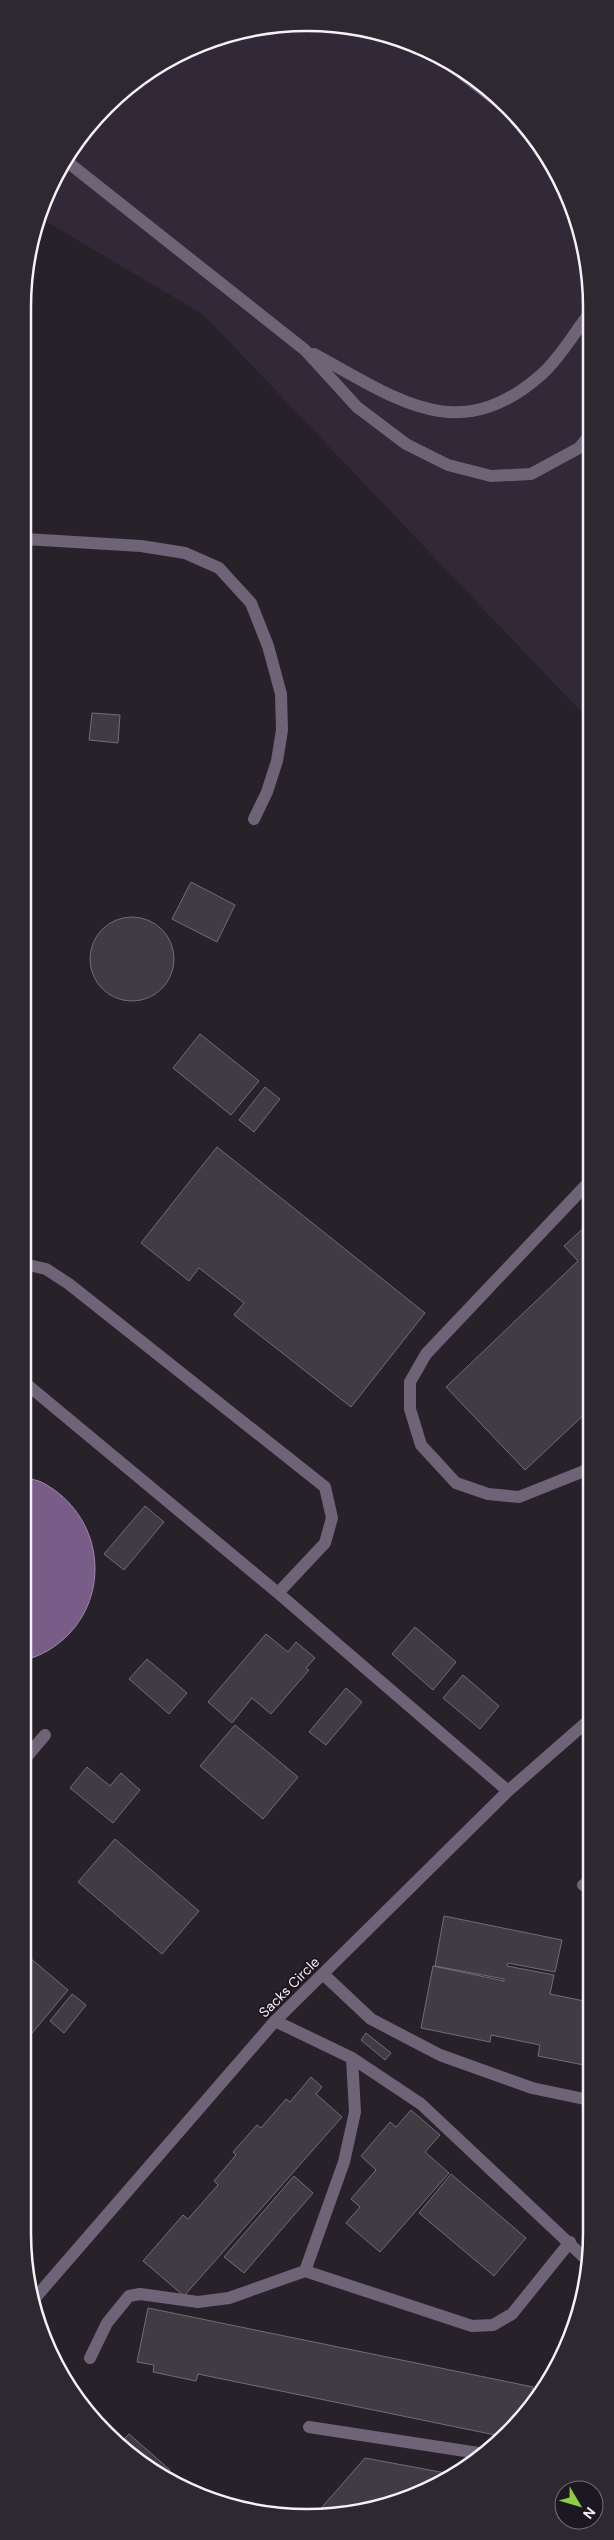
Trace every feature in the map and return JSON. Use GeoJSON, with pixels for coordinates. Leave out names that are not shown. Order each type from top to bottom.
{"type":"FeatureCollection","features":[{"type":"Feature","properties":{"kind":"lane"},"geometry":{"type":"LineString","coordinates":[[71,165],[305,350],[357,407],[406,444],[448,465],[491,476],[531,474],[579,448],[583,443]]}},
{"type":"Feature","properties":{"kind":"lane"},"geometry":{"type":"LineString","coordinates":[[305,350],[409,404],[442,413],[474,412],[510,400],[544,373],[583,322]]}},
{"type":"Feature","properties":{"kind":"lane"},"geometry":{"type":"LineString","coordinates":[[31,539],[142,546],[185,553],[219,568],[251,603],[268,646],[281,694],[282,730],[278,761],[267,792],[254,819]]}},
{"type":"Feature","properties":{"kind":"lane"},"geometry":{"type":"LineString","coordinates":[[583,1188],[426,1354],[410,1382],[410,1409],[421,1445],[456,1482],[488,1494],[519,1497],[583,1471]]}},
{"type":"Feature","properties":{"kind":"lane"},"geometry":{"type":"LineString","coordinates":[[31,1266],[46,1269],[69,1284],[325,1487],[332,1518],[325,1543],[278,1593]]}},
{"type":"Feature","properties":{"kind":"lane"},"geometry":{"type":"LineString","coordinates":[[31,1388],[278,1593],[508,1791]]}},
{"type":"Feature","properties":{"kind":"lane","name":"Sacks Circle"},"geometry":{"type":"LineString","coordinates":[[39,2294],[275,2021],[508,1791],[583,1725]]}},
{"type":"Feature","properties":{"kind":"lane"},"geometry":{"type":"LineString","coordinates":[[31,1752],[45,1735]]}},
{"type":"Feature","properties":{"kind":"lane"},"geometry":{"type":"LineString","coordinates":[[323,1974],[371,2020],[440,2055],[532,2088],[583,2099]]}},
{"type":"Feature","properties":{"kind":"lane"},"geometry":{"type":"LineString","coordinates":[[275,2021],[352,2058],[421,2104],[582,2254]]}},
{"type":"Feature","properties":{"kind":"lane"},"geometry":{"type":"LineString","coordinates":[[305,2270],[344,2162],[355,2112],[352,2058]]}},
{"type":"Feature","properties":{"kind":"lane"},"geometry":{"type":"LineString","coordinates":[[90,2358],[107,2324],[129,2296],[140,2294],[198,2302],[229,2298],[305,2270],[472,2326],[493,2325],[512,2314],[570,2242]]}},
{"type":"Feature","properties":{"kind":"lane"},"geometry":{"type":"LineString","coordinates":[[309,2427],[474,2452]]}},
{"type":"Feature","properties":{"kind":"shaded area"},"geometry":{"type":"Polygon","coordinates":[[[307,31],[325,32],[361,37],[413,52],[445,68],[475,88],[502,112],[526,139],[546,169],[562,201],[573,236],[580,271],[583,307],[583,714],[204,315],[45,221],[52,201],[68,169],[88,139],[112,112],[139,88],[169,68],[218,46],[271,34],[307,31]]]}},
{"type":"Feature","properties":{"kind":"shaded area"},"geometry":{"type":"Polygon","coordinates":[[[31,1479],[45,1484],[64,1497],[78,1514],[88,1533],[94,1553],[95,1574],[91,1596],[83,1616],[59,1643],[31,1658],[31,1479]]]}},
{"type":"Feature","properties":{"kind":"building"},"geometry":{"type":"Polygon","coordinates":[[[92,713],[120,715],[118,743],[89,740],[92,713]]]}},
{"type":"Feature","properties":{"kind":"building"},"geometry":{"type":"Polygon","coordinates":[[[191,882],[235,905],[217,942],[172,919],[191,882]]]}},
{"type":"Feature","properties":{"kind":"building"},"geometry":{"type":"Polygon","coordinates":[[[132,917],[148,920],[162,929],[171,943],[174,959],[171,975],[162,989],[148,998],[132,1001],[116,998],[102,989],[93,975],[90,959],[93,943],[102,929],[116,920],[132,917]]]}},
{"type":"Feature","properties":{"kind":"building"},"geometry":{"type":"Polygon","coordinates":[[[200,1034],[259,1081],[231,1115],[173,1068],[200,1034]]]}},
{"type":"Feature","properties":{"kind":"building"},"geometry":{"type":"Polygon","coordinates":[[[265,1087],[280,1099],[254,1132],[239,1120],[265,1087]]]}},
{"type":"Feature","properties":{"kind":"building"},"geometry":{"type":"Polygon","coordinates":[[[217,1147],[425,1313],[351,1407],[234,1315],[244,1303],[199,1268],[189,1281],[141,1243],[217,1147]]]}},
{"type":"Feature","properties":{"kind":"building"},"geometry":{"type":"Polygon","coordinates":[[[583,1229],[583,1416],[525,1470],[446,1387],[578,1261],[564,1246],[583,1229]]]}},
{"type":"Feature","properties":{"kind":"building"},"geometry":{"type":"Polygon","coordinates":[[[145,1506],[164,1522],[124,1570],[104,1554],[145,1506]]]}},
{"type":"Feature","properties":{"kind":"building"},"geometry":{"type":"Polygon","coordinates":[[[415,1627],[456,1662],[433,1690],[392,1654],[415,1627]]]}},
{"type":"Feature","properties":{"kind":"building"},"geometry":{"type":"Polygon","coordinates":[[[266,1634],[288,1652],[296,1642],[315,1658],[306,1668],[309,1670],[271,1714],[252,1698],[232,1723],[208,1702],[266,1634]]]}},
{"type":"Feature","properties":{"kind":"building"},"geometry":{"type":"Polygon","coordinates":[[[147,1659],[187,1693],[169,1714],[129,1679],[147,1659]]]}},
{"type":"Feature","properties":{"kind":"building"},"geometry":{"type":"Polygon","coordinates":[[[463,1675],[499,1706],[480,1729],[443,1698],[463,1675]]]}},
{"type":"Feature","properties":{"kind":"building"},"geometry":{"type":"Polygon","coordinates":[[[346,1688],[362,1702],[326,1745],[309,1732],[346,1688]]]}},
{"type":"Feature","properties":{"kind":"building"},"geometry":{"type":"Polygon","coordinates":[[[235,1725],[298,1777],[263,1819],[200,1766],[235,1725]]]}},
{"type":"Feature","properties":{"kind":"building"},"geometry":{"type":"Polygon","coordinates":[[[87,1767],[110,1786],[121,1773],[140,1790],[113,1823],[70,1788],[87,1767]]]}},
{"type":"Feature","properties":{"kind":"building"},"geometry":{"type":"Polygon","coordinates":[[[115,1839],[199,1911],[162,1954],[78,1882],[115,1839]]]}},
{"type":"Feature","properties":{"kind":"building"},"geometry":{"type":"Polygon","coordinates":[[[444,1916],[562,1940],[555,1972],[508,1963],[507,1966],[554,1975],[550,1994],[583,2001],[583,2065],[538,2056],[540,2045],[491,2035],[490,2042],[421,2028],[433,1966],[504,1981],[504,1979],[435,1966],[444,1916]]]}},
{"type":"Feature","properties":{"kind":"building"},"geometry":{"type":"Polygon","coordinates":[[[31,1959],[68,1990],[31,2034],[31,1959]]]}},
{"type":"Feature","properties":{"kind":"building"},"geometry":{"type":"Polygon","coordinates":[[[72,1994],[86,2005],[64,2033],[50,2021],[72,1994]]]}},
{"type":"Feature","properties":{"kind":"building"},"geometry":{"type":"Polygon","coordinates":[[[366,2033],[391,2053],[385,2060],[361,2040],[366,2033]]]}},
{"type":"Feature","properties":{"kind":"building"},"geometry":{"type":"Polygon","coordinates":[[[311,2077],[322,2087],[316,2094],[342,2117],[184,2296],[143,2261],[183,2215],[188,2219],[218,2185],[214,2181],[236,2155],[233,2152],[257,2125],[261,2128],[286,2099],[290,2102],[311,2077]]]}},
{"type":"Feature","properties":{"kind":"building"},"geometry":{"type":"Polygon","coordinates":[[[411,2110],[440,2135],[425,2152],[449,2173],[380,2252],[346,2223],[360,2207],[351,2199],[376,2170],[361,2156],[390,2122],[396,2127],[411,2110]]]}},
{"type":"Feature","properties":{"kind":"building"},"geometry":{"type":"Polygon","coordinates":[[[451,2174],[526,2238],[494,2276],[419,2213],[451,2174]]]}},
{"type":"Feature","properties":{"kind":"building"},"geometry":{"type":"Polygon","coordinates":[[[294,2176],[313,2193],[244,2273],[224,2257],[294,2176]]]}},
{"type":"Feature","properties":{"kind":"building"},"geometry":{"type":"Polygon","coordinates":[[[148,2308],[533,2387],[526,2401],[495,2435],[198,2374],[196,2381],[153,2372],[154,2365],[137,2362],[148,2308]]]}},
{"type":"Feature","properties":{"kind":"building"},"geometry":{"type":"Polygon","coordinates":[[[129,2434],[170,2470],[169,2472],[139,2452],[124,2439],[129,2434]]]}},
{"type":"Feature","properties":{"kind":"building"},"geometry":{"type":"Polygon","coordinates":[[[365,2458],[444,2473],[396,2494],[361,2503],[321,2508],[365,2458]]]}}]}
